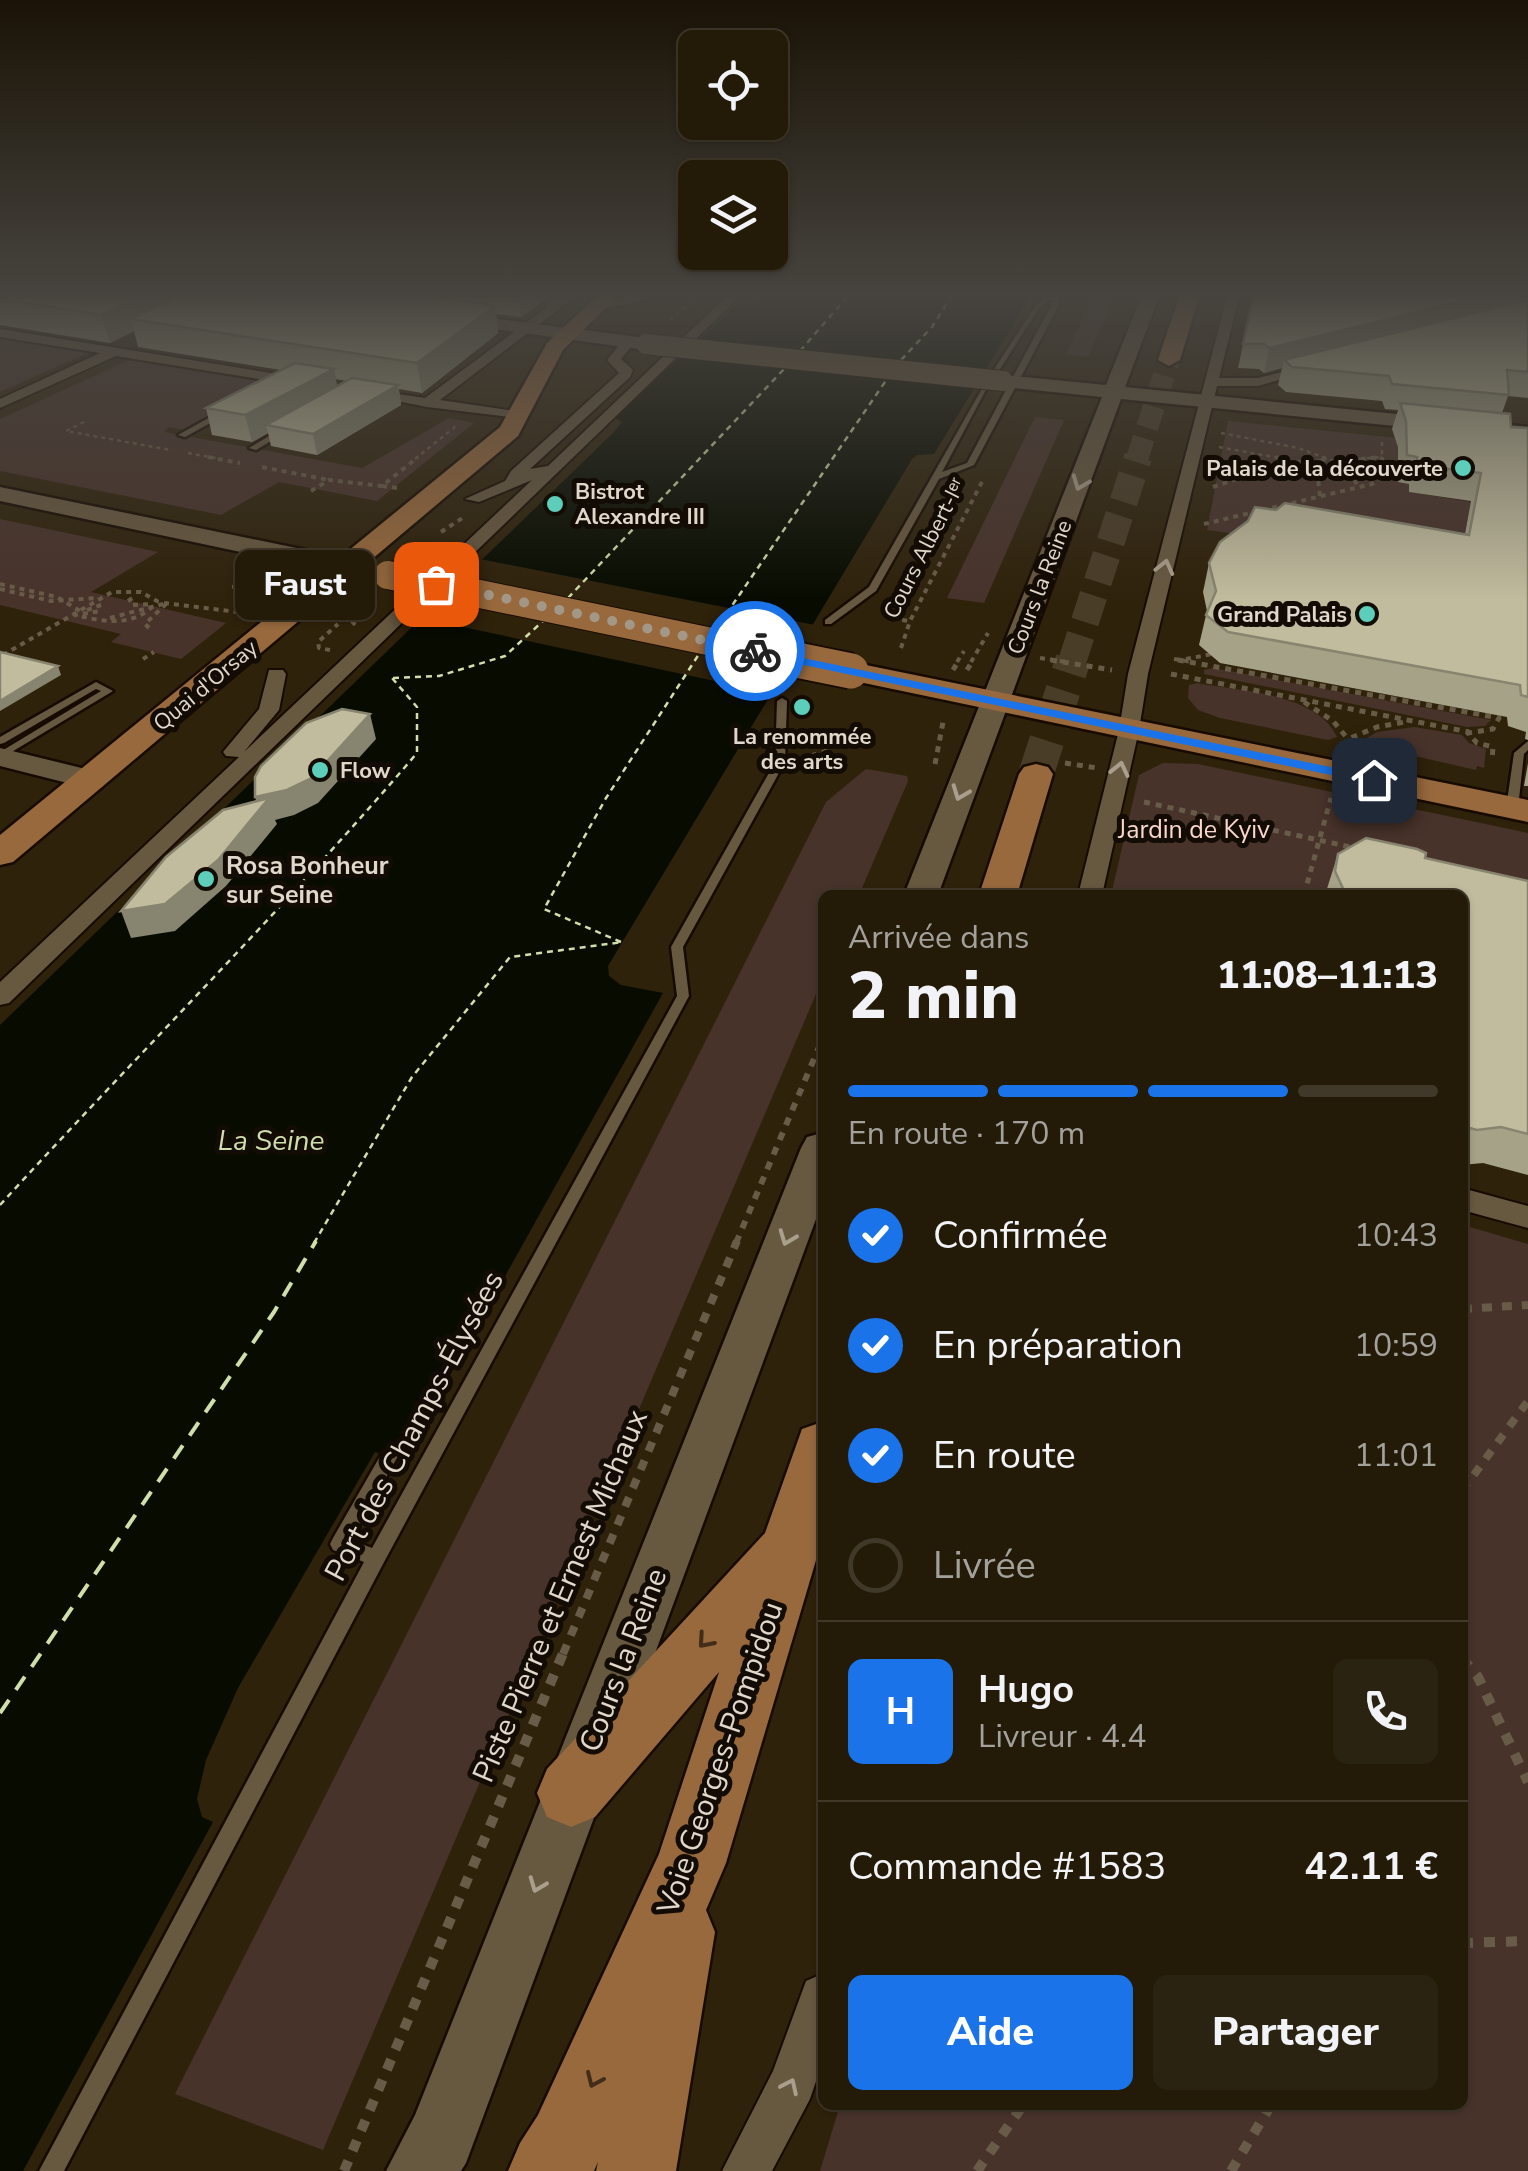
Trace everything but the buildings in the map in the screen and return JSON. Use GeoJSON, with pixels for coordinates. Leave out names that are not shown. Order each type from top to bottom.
{"type":"FeatureCollection","features":[{"type":"Feature","properties":{"kind":"main road","name":"Quai d'Orsay"},"geometry":{"type":"LineString","coordinates":[[0,854],[469,466],[521,416],[529,398]]}},
{"type":"Feature","properties":{"kind":"main road"},"geometry":{"type":"LineString","coordinates":[[344,566],[1520,809]]}},
{"type":"Feature","properties":{"kind":"main road"},"geometry":{"type":"LineString","coordinates":[[1000,890],[1036,774]]}},
{"type":"Feature","properties":{"kind":"main road","name":"Voie Georges-Pompidou"},"geometry":{"type":"LineString","coordinates":[[576,2164],[691,1863],[818,1460]]}},
{"type":"Feature","properties":{"kind":"main road"},"geometry":{"type":"LineString","coordinates":[[572,1794],[792,1542]]}},
{"type":"Feature","properties":{"kind":"street"},"geometry":{"type":"LineString","coordinates":[[393,398],[521,416]]}},
{"type":"Feature","properties":{"kind":"street"},"geometry":{"type":"LineString","coordinates":[[426,403],[432,398]]}},
{"type":"Feature","properties":{"kind":"street"},"geometry":{"type":"LineString","coordinates":[[512,484],[516,474],[598,398]]}},
{"type":"Feature","properties":{"kind":"street"},"geometry":{"type":"LineString","coordinates":[[0,996],[627,398]]}},
{"type":"Feature","properties":{"kind":"street","name":"Cours la Reine"},"geometry":{"type":"LineString","coordinates":[[923,890],[1114,398]]}},
{"type":"Feature","properties":{"kind":"street"},"geometry":{"type":"LineString","coordinates":[[1091,890],[1129,730],[1138,674],[1206,398]]}},
{"type":"Feature","properties":{"kind":"street"},"geometry":{"type":"LineString","coordinates":[[1262,398],[1528,434]]}},
{"type":"Feature","properties":{"kind":"street"},"geometry":{"type":"LineString","coordinates":[[473,498],[530,478],[570,453]]}},
{"type":"Feature","properties":{"kind":"street"},"geometry":{"type":"LineString","coordinates":[[0,494],[344,566]]}},
{"type":"Feature","properties":{"kind":"street"},"geometry":{"type":"LineString","coordinates":[[196,813],[224,761],[252,734],[269,710],[276,674]]}},
{"type":"Feature","properties":{"kind":"street"},"geometry":{"type":"LineString","coordinates":[[0,756],[91,780]]}},
{"type":"Feature","properties":{"kind":"street"},"geometry":{"type":"LineString","coordinates":[[0,984],[37,963]]}},
{"type":"Feature","properties":{"kind":"street","name":"Cours la Reine"},"geometry":{"type":"LineString","coordinates":[[422,2171],[441,2138],[818,1158]]}},
{"type":"Feature","properties":{"kind":"street"},"geometry":{"type":"LineString","coordinates":[[1468,1201],[1528,1217]]}},
{"type":"Feature","properties":{"kind":"street"},"geometry":{"type":"LineString","coordinates":[[746,2171],[793,2082],[818,2009]]}},
{"type":"Feature","properties":{"kind":"lane"},"geometry":{"type":"LineString","coordinates":[[828,622],[873,588],[936,477],[988,398]]}},
{"type":"Feature","properties":{"kind":"lane"},"geometry":{"type":"LineString","coordinates":[[936,477],[970,465],[994,398]]}},
{"type":"Feature","properties":{"kind":"lane"},"geometry":{"type":"LineString","coordinates":[[182,435],[238,406]]}},
{"type":"Feature","properties":{"kind":"lane"},"geometry":{"type":"LineString","coordinates":[[253,448],[288,429]]}},
{"type":"Feature","properties":{"kind":"lane"},"geometry":{"type":"LineString","coordinates":[[0,741],[96,685],[108,690],[0,756]]}},
{"type":"Feature","properties":{"kind":"lane","name":"Port des Champs-Élysées"},"geometry":{"type":"LineString","coordinates":[[50,2171],[376,1558],[683,996],[677,946],[780,762],[782,701]]}},
{"type":"Feature","properties":{"kind":"lane"},"geometry":{"type":"LineString","coordinates":[[1520,809],[1519,753],[1528,744]]}},
{"type":"Feature","properties":{"kind":"lane"},"geometry":{"type":"LineString","coordinates":[[376,1558],[339,1544],[389,1456]]}},
{"type":"Feature","properties":{"kind":"path"},"geometry":{"type":"LineString","coordinates":[[382,486],[462,420]]}},
{"type":"Feature","properties":{"kind":"path"},"geometry":{"type":"LineString","coordinates":[[84,422],[66,431],[329,480],[392,487]]}},
{"type":"Feature","properties":{"kind":"path"},"geometry":{"type":"LineString","coordinates":[[1204,524],[1359,488],[1382,477],[1382,430]]}},
{"type":"Feature","properties":{"kind":"path"},"geometry":{"type":"LineString","coordinates":[[1220,433],[1268,442],[1334,463],[1352,475],[1359,488]]}},
{"type":"Feature","properties":{"kind":"path"},"geometry":{"type":"LineString","coordinates":[[1268,435],[1268,442]]}},
{"type":"Feature","properties":{"kind":"path"},"geometry":{"type":"LineString","coordinates":[[1232,450],[1225,443],[1237,436]]}},
{"type":"Feature","properties":{"kind":"path"},"geometry":{"type":"LineString","coordinates":[[1266,455],[1262,446],[1268,442]]}},
{"type":"Feature","properties":{"kind":"path"},"geometry":{"type":"LineString","coordinates":[[1219,448],[1290,462],[1313,474],[1320,484],[1320,497]]}},
{"type":"Feature","properties":{"kind":"path"},"geometry":{"type":"LineString","coordinates":[[1213,487],[1290,462],[1382,457]]}},
{"type":"Feature","properties":{"kind":"path","name":"Cours Albert-Iᵉʳ"},"geometry":{"type":"LineString","coordinates":[[901,648],[910,622],[991,466]]}},
{"type":"Feature","properties":{"kind":"path"},"geometry":{"type":"LineString","coordinates":[[311,491],[329,480]]}},
{"type":"Feature","properties":{"kind":"path"},"geometry":{"type":"LineString","coordinates":[[441,532],[454,520]]}},
{"type":"Feature","properties":{"kind":"path"},"geometry":{"type":"LineString","coordinates":[[232,587],[246,585],[267,569]]}},
{"type":"Feature","properties":{"kind":"path"},"geometry":{"type":"LineString","coordinates":[[0,587],[68,602],[129,592],[166,603]]}},
{"type":"Feature","properties":{"kind":"path"},"geometry":{"type":"LineString","coordinates":[[2,654],[112,592],[141,592],[157,601],[151,611],[133,618],[103,622],[74,615]]}},
{"type":"Feature","properties":{"kind":"path"},"geometry":{"type":"LineString","coordinates":[[893,598],[903,602],[894,619],[910,622]]}},
{"type":"Feature","properties":{"kind":"path"},"geometry":{"type":"LineString","coordinates":[[68,602],[86,616],[104,620],[166,603]]}},
{"type":"Feature","properties":{"kind":"path"},"geometry":{"type":"LineString","coordinates":[[132,603],[166,603],[253,614]]}},
{"type":"Feature","properties":{"kind":"path"},"geometry":{"type":"LineString","coordinates":[[133,618],[148,627],[145,624],[166,603]]}},
{"type":"Feature","properties":{"kind":"path"},"geometry":{"type":"LineString","coordinates":[[74,615],[103,608]]}},
{"type":"Feature","properties":{"kind":"path"},"geometry":{"type":"LineString","coordinates":[[214,618],[223,610]]}},
{"type":"Feature","properties":{"kind":"path"},"geometry":{"type":"LineString","coordinates":[[320,648],[318,642],[340,621],[354,615],[350,619],[354,624]]}},
{"type":"Feature","properties":{"kind":"path"},"geometry":{"type":"LineString","coordinates":[[1182,660],[1234,650]]}},
{"type":"Feature","properties":{"kind":"path"},"geometry":{"type":"LineString","coordinates":[[952,671],[964,651]]}},
{"type":"Feature","properties":{"kind":"path"},"geometry":{"type":"LineString","coordinates":[[143,659],[154,652]]}},
{"type":"Feature","properties":{"kind":"path"},"geometry":{"type":"LineString","coordinates":[[2,654],[20,659]]}},
{"type":"Feature","properties":{"kind":"path"},"geometry":{"type":"LineString","coordinates":[[1030,657],[1123,672]]}},
{"type":"Feature","properties":{"kind":"path"},"geometry":{"type":"LineString","coordinates":[[1171,674],[1470,732],[1493,729],[1499,718],[1174,658]]}},
{"type":"Feature","properties":{"kind":"path"},"geometry":{"type":"LineString","coordinates":[[1296,698],[1333,721],[1348,739],[1388,724],[1418,722]]}},
{"type":"Feature","properties":{"kind":"path"},"geometry":{"type":"LineString","coordinates":[[1470,732],[1473,740],[1493,747],[1490,775]]}},
{"type":"Feature","properties":{"kind":"path"},"geometry":{"type":"LineString","coordinates":[[813,757],[825,752],[836,733]]}},
{"type":"Feature","properties":{"kind":"path"},"geometry":{"type":"LineString","coordinates":[[1305,890],[1332,796]]}},
{"type":"Feature","properties":{"kind":"path"},"geometry":{"type":"LineString","coordinates":[[1144,802],[1373,852]]}},
{"type":"Feature","properties":{"kind":"path","name":"Piste Pierre et Ernest Michaux"},"geometry":{"type":"LineString","coordinates":[[344,2171],[818,1049]]}},
{"type":"Feature","properties":{"kind":"path"},"geometry":{"type":"LineString","coordinates":[[1468,1309],[1528,1305]]}},
{"type":"Feature","properties":{"kind":"path"},"geometry":{"type":"LineString","coordinates":[[1468,1483],[1528,1401]]}},
{"type":"Feature","properties":{"kind":"path"},"geometry":{"type":"LineString","coordinates":[[1468,1665],[1478,1677],[1528,1782]]}},
{"type":"Feature","properties":{"kind":"path"},"geometry":{"type":"LineString","coordinates":[[1468,1943],[1528,1941]]}},
{"type":"Feature","properties":{"kind":"path"},"geometry":{"type":"LineString","coordinates":[[976,2171],[1019,2110]]}},
{"type":"Feature","properties":{"kind":"path"},"geometry":{"type":"LineString","coordinates":[[1231,2171],[1267,2110]]}},
{"type":"Feature","properties":{"kind":"green space"},"geometry":{"type":"Polygon","coordinates":[[[45,398],[247,398],[184,430],[169,427],[164,432],[362,468],[449,418],[474,423],[377,501],[279,482],[221,515],[0,471],[0,419],[45,398]]]}},
{"type":"Feature","properties":{"kind":"green space"},"geometry":{"type":"Polygon","coordinates":[[[1035,417],[1064,420],[984,603],[947,598],[1035,417]]]}},
{"type":"Feature","properties":{"kind":"green space"},"geometry":{"type":"Polygon","coordinates":[[[1228,421],[1408,439],[1410,492],[1471,502],[1459,564],[1207,530],[1228,421]]]}},
{"type":"Feature","properties":{"kind":"green space"},"geometry":{"type":"Polygon","coordinates":[[[0,519],[158,552],[91,592],[226,623],[181,659],[111,642],[121,634],[0,605],[0,519]]]}},
{"type":"Feature","properties":{"kind":"green space"},"geometry":{"type":"Polygon","coordinates":[[[1213,668],[1491,720],[1485,726],[1467,727],[1204,674],[1204,670],[1213,668]]]}},
{"type":"Feature","properties":{"kind":"green space"},"geometry":{"type":"Polygon","coordinates":[[[1197,683],[1295,703],[1327,722],[1337,737],[1328,740],[1198,710],[1188,698],[1189,685],[1197,683]]]}},
{"type":"Feature","properties":{"kind":"green space"},"geometry":{"type":"Polygon","coordinates":[[[1414,727],[1462,735],[1469,743],[1486,749],[1484,768],[1477,766],[1476,770],[1358,743],[1377,732],[1414,727]]]}},
{"type":"Feature","properties":{"kind":"green space","name":"Jardin de Kyiv"},"geometry":{"type":"Polygon","coordinates":[[[1163,763],[1198,764],[1528,833],[1528,919],[1468,897],[1468,890],[1112,890],[1139,775],[1163,763]]]}},
{"type":"Feature","properties":{"kind":"green space"},"geometry":{"type":"Polygon","coordinates":[[[866,769],[907,776],[861,890],[818,890],[818,989],[323,2150],[175,2094],[826,802],[866,769]]]}},
{"type":"Feature","properties":{"kind":"green space"},"geometry":{"type":"Polygon","coordinates":[[[1468,1226],[1528,1244],[1528,2171],[820,2171],[838,2110],[1468,2110],[1468,1226]]]}},
{"type":"Feature","properties":{"kind":"water","name":"La Seine"},"geometry":{"type":"Polygon","coordinates":[[[636,398],[968,398],[934,454],[912,459],[608,966],[609,976],[621,985],[663,993],[402,1461],[375,1452],[238,1688],[206,1760],[197,1799],[202,1817],[213,1822],[23,2171],[0,2171],[0,1025],[613,433],[622,422],[615,418],[636,398]]]}},
{"type":"Feature","properties":{"kind":"pier"},"geometry":{"type":"Polygon","coordinates":[[[481,554],[480,559],[815,625],[824,621],[776,700],[777,696],[771,693],[421,618],[410,622],[481,554]]]}},
{"type":"Feature","properties":{"kind":"ferry route"},"geometry":{"type":"LineString","coordinates":[[568,598],[756,398]]}},
{"type":"Feature","properties":{"kind":"ferry route"},"geometry":{"type":"LineString","coordinates":[[714,632],[874,398]]}},
{"type":"Feature","properties":{"kind":"ferry route"},"geometry":{"type":"LineString","coordinates":[[393,678],[439,676],[505,656],[543,621]]}},
{"type":"Feature","properties":{"kind":"ferry route"},"geometry":{"type":"LineString","coordinates":[[621,942],[544,909],[606,798],[701,651]]}},
{"type":"Feature","properties":{"kind":"ferry route"},"geometry":{"type":"LineString","coordinates":[[0,1205],[263,925],[417,753],[417,707],[392,678]]}},
{"type":"Feature","properties":{"kind":"ferry route"},"geometry":{"type":"LineString","coordinates":[[314,1243],[412,1077],[510,957],[623,942]]}},
{"type":"Feature","properties":{"kind":"ferry route"},"geometry":{"type":"LineString","coordinates":[[0,1713],[274,1312],[316,1241]]}},
{"type":"Feature","properties":{"kind":"tunnel"},"geometry":{"type":"LineString","coordinates":[[1137,459],[1157,398]]}},
{"type":"Feature","properties":{"kind":"tunnel"},"geometry":{"type":"LineString","coordinates":[[1072,662],[1138,457]]}},
{"type":"Feature","properties":{"kind":"tunnel"},"geometry":{"type":"LineString","coordinates":[[1036,774],[1073,660]]}},
{"type":"Feature","properties":{"kind":"way so far"},"geometry":{"type":"LineString","coordinates":[[436,584],[755,651]]}},
{"type":"Feature","properties":{"kind":"place","name":"Palais de la découverte"},"geometry":{"type":"Point","coordinates":[1463,468]}},
{"type":"Feature","properties":{"kind":"place","name":"Bistrot Alexandre III"},"geometry":{"type":"Point","coordinates":[555,504]}},
{"type":"Feature","properties":{"kind":"place","name":"Faust"},"geometry":{"type":"Point","coordinates":[436,584]}},
{"type":"Feature","properties":{"kind":"place","name":"Grand Palais"},"geometry":{"type":"Point","coordinates":[1367,614]}},
{"type":"Feature","properties":{"kind":"place","name":"La renommée des arts"},"geometry":{"type":"Point","coordinates":[802,707]}},
{"type":"Feature","properties":{"kind":"place","name":"Flow"},"geometry":{"type":"Point","coordinates":[320,770]}},
{"type":"Feature","properties":{"kind":"place","name":"Rosa Bonheur sur Seine"},"geometry":{"type":"Point","coordinates":[206,879]}},
{"type":"Feature","properties":{"kind":"route"},"geometry":{"type":"LineString","coordinates":[[755,651],[1374,780]]}}]}
